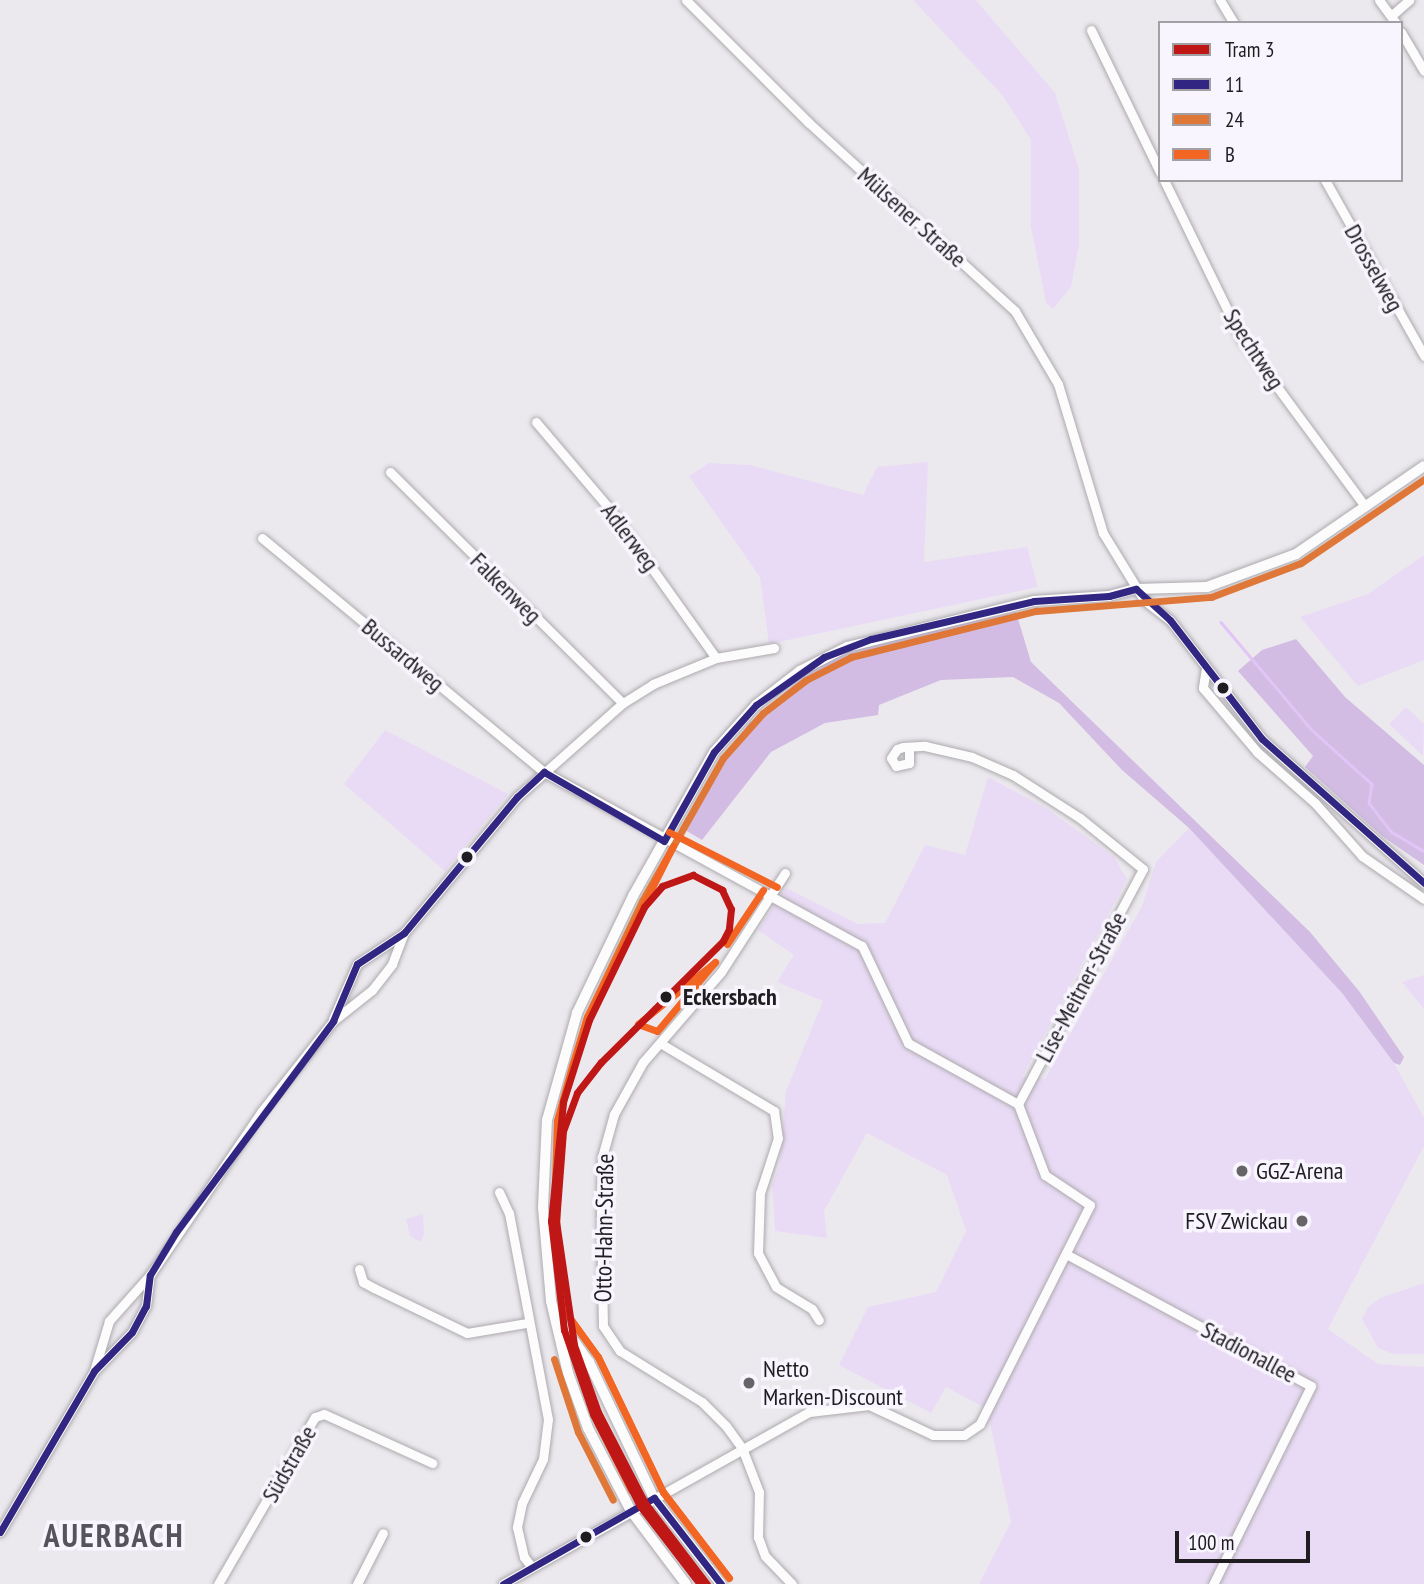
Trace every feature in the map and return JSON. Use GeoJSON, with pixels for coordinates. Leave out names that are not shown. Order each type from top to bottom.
{"type":"FeatureCollection","features":[{"type":"Feature","properties":{"kind":"street","name":"Mülsener Straße"},"geometry":{"type":"LineString","coordinates":[[686,0],[808,122],[1015,311],[1058,384],[1103,533],[1136,589],[1170,620],[1262,739],[1424,883]]}},
{"type":"Feature","properties":{"kind":"street"},"geometry":{"type":"LineString","coordinates":[[1220,0],[1233,21]]}},
{"type":"Feature","properties":{"kind":"street"},"geometry":{"type":"LineString","coordinates":[[1379,0],[1394,19],[1409,0]]}},
{"type":"Feature","properties":{"kind":"street"},"geometry":{"type":"LineString","coordinates":[[1091,30],[1158,168]]}},
{"type":"Feature","properties":{"kind":"street"},"geometry":{"type":"LineString","coordinates":[[1403,35],[1424,71]]}},
{"type":"Feature","properties":{"kind":"street","name":"Spechtweg"},"geometry":{"type":"LineString","coordinates":[[1165,182],[1241,338],[1365,506]]}},
{"type":"Feature","properties":{"kind":"street","name":"Drosselweg"},"geometry":{"type":"LineString","coordinates":[[1326,182],[1424,356]]}},
{"type":"Feature","properties":{"kind":"street","name":"Adlerweg"},"geometry":{"type":"LineString","coordinates":[[536,422],[609,508],[716,657]]}},
{"type":"Feature","properties":{"kind":"street"},"geometry":{"type":"LineString","coordinates":[[687,1584],[631,1511],[588,1428],[568,1373],[551,1301],[543,1207],[547,1120],[577,1013],[664,841],[714,752],[756,705],[800,671],[872,639],[1034,601],[1109,596],[1136,589],[1207,587],[1259,571],[1296,554],[1424,467]]}},
{"type":"Feature","properties":{"kind":"street","name":"Falkenweg"},"geometry":{"type":"LineString","coordinates":[[390,472],[623,702]]}},
{"type":"Feature","properties":{"kind":"street","name":"Bussardweg"},"geometry":{"type":"LineString","coordinates":[[262,538],[544,772],[664,841],[862,946],[908,1042],[1018,1104]]}},
{"type":"Feature","properties":{"kind":"street"},"geometry":{"type":"LineString","coordinates":[[333,1021],[357,964],[404,933],[517,797],[623,702],[653,684],[716,657],[774,648]]}},
{"type":"Feature","properties":{"kind":"street"},"geometry":{"type":"LineString","coordinates":[[1206,668],[1203,688],[1265,760],[1315,803],[1362,856],[1424,899]]}},
{"type":"Feature","properties":{"kind":"street","name":"Lise-Meitner-Straße"},"geometry":{"type":"LineString","coordinates":[[909,747],[947,749],[1013,775],[1080,818],[1143,869],[1018,1104]]}},
{"type":"Feature","properties":{"kind":"street","name":"Otto-Hahn-Straße"},"geometry":{"type":"LineString","coordinates":[[785,873],[772,897],[720,972],[643,1062],[614,1114],[602,1157],[603,1326],[620,1352],[702,1402],[742,1448],[759,1492],[758,1537],[765,1556],[792,1584]]}},
{"type":"Feature","properties":{"kind":"street"},"geometry":{"type":"LineString","coordinates":[[0,1532],[94,1371],[109,1321],[150,1275],[261,1112],[333,1021],[372,990],[392,964],[404,933]]}},
{"type":"Feature","properties":{"kind":"street"},"geometry":{"type":"LineString","coordinates":[[660,1043],[774,1111],[778,1138],[760,1193],[758,1253],[776,1287],[812,1309],[819,1320]]}},
{"type":"Feature","properties":{"kind":"street"},"geometry":{"type":"LineString","coordinates":[[503,1584],[808,1412],[829,1406],[869,1405],[933,1435],[964,1435],[980,1424],[1090,1205],[1045,1175],[1018,1104]]}},
{"type":"Feature","properties":{"kind":"street"},"geometry":{"type":"LineString","coordinates":[[499,1192],[509,1213],[527,1323],[548,1419],[543,1458],[522,1503],[517,1527],[524,1557],[531,1566]]}},
{"type":"Feature","properties":{"kind":"street","name":"Stadionallee"},"geometry":{"type":"LineString","coordinates":[[1066,1254],[1311,1386],[1213,1584]]}},
{"type":"Feature","properties":{"kind":"street"},"geometry":{"type":"LineString","coordinates":[[359,1269],[363,1282],[467,1333],[527,1323]]}},
{"type":"Feature","properties":{"kind":"street"},"geometry":{"type":"LineString","coordinates":[[94,1371],[132,1332],[146,1306],[150,1275]]}},
{"type":"Feature","properties":{"kind":"street"},"geometry":{"type":"LineString","coordinates":[[551,1301],[565,1330],[589,1362],[654,1498],[695,1557],[721,1584]]}},
{"type":"Feature","properties":{"kind":"street","name":"Südstraße"},"geometry":{"type":"LineString","coordinates":[[218,1584],[315,1417],[324,1413],[432,1463]]}},
{"type":"Feature","properties":{"kind":"street"},"geometry":{"type":"LineString","coordinates":[[357,1584],[383,1533]]}},
{"type":"Feature","properties":{"kind":"shaded area"},"geometry":{"type":"Polygon","coordinates":[[[913,0],[976,0],[1055,93],[1079,169],[1079,245],[1071,287],[1053,309],[1046,303],[1031,227],[1031,140],[1003,96],[913,0]]]}},
{"type":"Feature","properties":{"kind":"shaded area"},"geometry":{"type":"Polygon","coordinates":[[[928,462],[924,562],[1027,547],[1038,587],[769,644],[760,577],[689,476],[709,463],[750,465],[863,495],[877,467],[928,462]]]}},
{"type":"Feature","properties":{"kind":"shaded area"},"geometry":{"type":"Polygon","coordinates":[[[1424,555],[1424,660],[1358,686],[1300,617],[1368,594],[1424,555]]]}},
{"type":"Feature","properties":{"kind":"shaded area"},"geometry":{"type":"Polygon","coordinates":[[[1016,612],[1031,662],[1310,932],[1359,991],[1404,1057],[1400,1065],[1394,1063],[1342,993],[1189,828],[1122,770],[1059,703],[1013,677],[941,680],[879,705],[878,715],[825,723],[771,752],[702,840],[685,830],[703,793],[748,724],[805,675],[831,659],[886,641],[1016,612]]]}},
{"type":"Feature","properties":{"kind":"shaded area"},"geometry":{"type":"Polygon","coordinates":[[[1296,639],[1345,697],[1424,765],[1424,865],[1382,836],[1305,767],[1313,756],[1238,671],[1262,650],[1296,639]]]}},
{"type":"Feature","properties":{"kind":"shaded area"},"geometry":{"type":"Polygon","coordinates":[[[1406,707],[1424,724],[1423,756],[1389,724],[1406,707]]]}},
{"type":"Feature","properties":{"kind":"shaded area"},"geometry":{"type":"Polygon","coordinates":[[[385,730],[508,794],[445,871],[344,784],[385,730]]]}},
{"type":"Feature","properties":{"kind":"shaded area"},"geometry":{"type":"Polygon","coordinates":[[[988,777],[1046,808],[1114,857],[1127,879],[1022,1077],[1045,1079],[1142,906],[1156,862],[1189,828],[1342,993],[1394,1063],[1424,1118],[1424,1146],[1328,1329],[1378,1364],[1424,1367],[1424,1584],[979,1584],[1011,1522],[987,1409],[946,1387],[931,1413],[839,1365],[868,1307],[936,1292],[966,1231],[947,1175],[867,1133],[824,1211],[827,1238],[775,1231],[772,1185],[780,1165],[786,1091],[823,1001],[777,982],[794,955],[758,930],[786,888],[858,924],[885,923],[925,845],[965,855],[988,777]]]}},
{"type":"Feature","properties":{"kind":"shaded area"},"geometry":{"type":"Polygon","coordinates":[[[1424,975],[1424,1009],[1402,982],[1424,975]]]}},
{"type":"Feature","properties":{"kind":"shaded area"},"geometry":{"type":"Polygon","coordinates":[[[423,1214],[424,1235],[420,1242],[410,1236],[406,1219],[423,1214]]]}},
{"type":"Feature","properties":{"kind":"shaded area"},"geometry":{"type":"Polygon","coordinates":[[[1424,1283],[1424,1354],[1393,1354],[1378,1348],[1362,1319],[1368,1307],[1380,1298],[1424,1283]]]}},
{"type":"Feature","properties":{"kind":"waterway"},"geometry":{"type":"LineString","coordinates":[[1221,622],[1312,730],[1372,784],[1369,803],[1392,832],[1424,851]]}},
{"type":"Feature","properties":{"kind":"tram line","name":"3"},"geometry":{"type":"LineString","coordinates":[[700,1584],[640,1506],[593,1414],[564,1330],[551,1221],[563,1102],[589,1020],[644,907],[662,886],[693,875],[722,890],[731,909],[729,929],[723,941],[601,1062],[577,1093],[563,1131],[556,1221],[574,1345],[598,1412],[645,1503],[707,1584]]}},
{"type":"Feature","properties":{"kind":"transit line","name":"24"},"geometry":{"type":"LineString","coordinates":[[729,1578],[663,1492],[598,1357],[569,1317],[561,1298],[554,1207],[557,1122],[587,1017],[642,901],[723,758],[763,713],[806,680],[851,657],[1036,611],[1211,597],[1301,563],[1424,479]]}},
{"type":"Feature","properties":{"kind":"transit line","name":"11"},"geometry":{"type":"LineString","coordinates":[[1136,589],[1170,620],[1262,739],[1424,883]]}},
{"type":"Feature","properties":{"kind":"transit line","name":"11"},"geometry":{"type":"LineString","coordinates":[[664,841],[714,752],[756,705],[824,657],[871,639],[1034,601],[1109,596],[1136,589]]}},
{"type":"Feature","properties":{"kind":"transit line","name":"11"},"geometry":{"type":"LineString","coordinates":[[544,772],[664,841]]}},
{"type":"Feature","properties":{"kind":"transit line","name":"11"},"geometry":{"type":"LineString","coordinates":[[0,1532],[94,1371],[132,1332],[146,1306],[150,1275],[176,1232],[333,1021],[357,964],[404,933],[517,797],[544,772]]}},
{"type":"Feature","properties":{"kind":"transit line","name":"B"},"geometry":{"type":"LineString","coordinates":[[669,832],[777,887]]}},
{"type":"Feature","properties":{"kind":"transit line","name":"B"},"geometry":{"type":"LineString","coordinates":[[673,846],[587,1017],[572,1066],[557,1121],[556,1249],[561,1298],[569,1317],[598,1357],[663,1492],[729,1578]]}},
{"type":"Feature","properties":{"kind":"transit line","name":"B"},"geometry":{"type":"LineString","coordinates":[[727,944],[763,890]]}},
{"type":"Feature","properties":{"kind":"transit line","name":"B"},"geometry":{"type":"LineString","coordinates":[[715,962],[657,1031],[638,1024],[715,962]]}},
{"type":"Feature","properties":{"kind":"transit line","name":"B"},"geometry":{"type":"LineString","coordinates":[[574,1353],[598,1424],[631,1490]]}},
{"type":"Feature","properties":{"kind":"transit line","name":"24"},"geometry":{"type":"LineString","coordinates":[[554,1359],[578,1432],[613,1500]]}},
{"type":"Feature","properties":{"kind":"transit line","name":"11"},"geometry":{"type":"LineString","coordinates":[[654,1498],[721,1584]]}},
{"type":"Feature","properties":{"kind":"transit line","name":"11"},"geometry":{"type":"LineString","coordinates":[[503,1584],[654,1498]]}},
{"type":"Feature","properties":{"kind":"place","name":"Eckersbach"},"geometry":{"type":"Point","coordinates":[666,997]}},
{"type":"Feature","properties":{"kind":"place","name":"GGZ-Arena"},"geometry":{"type":"Point","coordinates":[1242,1171]}},
{"type":"Feature","properties":{"kind":"place","name":"FSV Zwickau"},"geometry":{"type":"Point","coordinates":[1302,1221]}},
{"type":"Feature","properties":{"kind":"place","name":"Netto Marken-Discount"},"geometry":{"type":"Point","coordinates":[749,1383]}},
{"type":"Feature","properties":{"kind":"district","name":"AUERBACH"},"geometry":{"type":"Point","coordinates":[114,1535]}}]}
